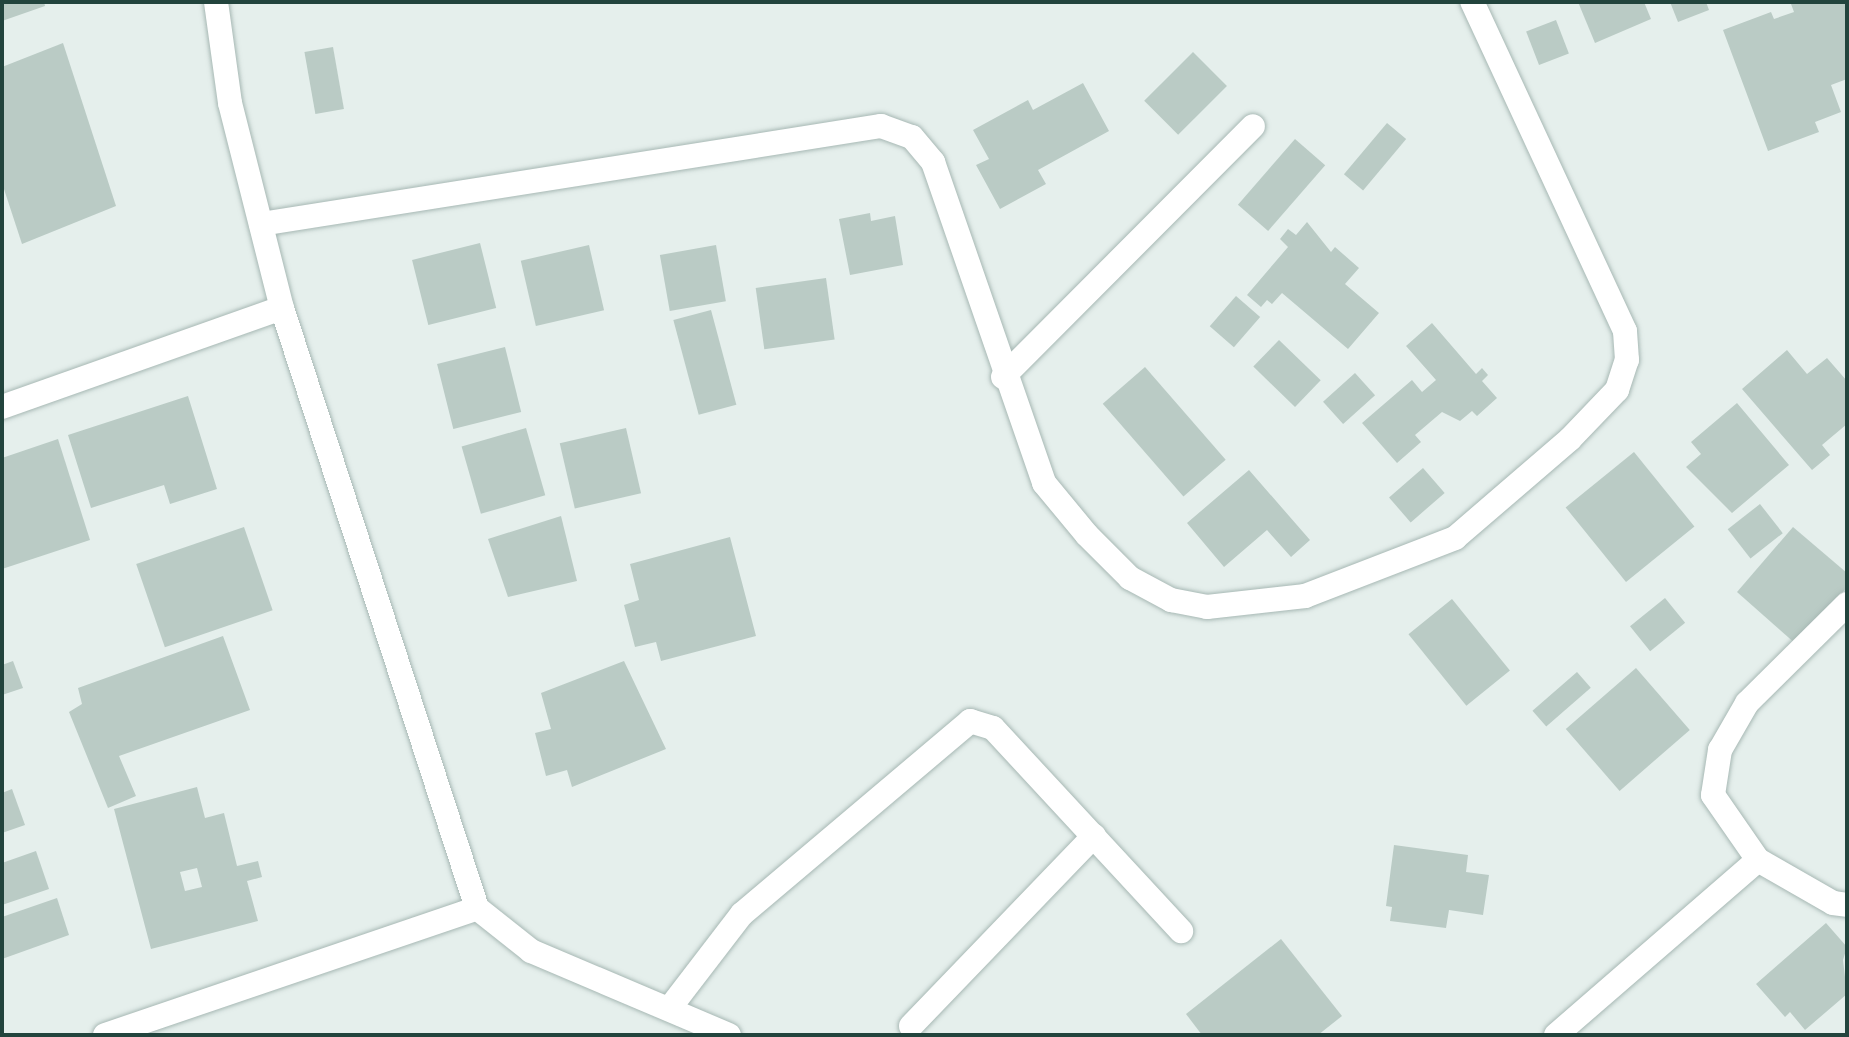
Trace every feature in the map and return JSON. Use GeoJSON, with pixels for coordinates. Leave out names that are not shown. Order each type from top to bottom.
{"type":"FeatureCollection","features":[{"type":"Feature","properties":{"kind":"street"},"geometry":{"type":"LineString","coordinates":[[216,2],[230,103],[282,308],[477,908],[531,951],[729,1035]]}},
{"type":"Feature","properties":{"kind":"street"},"geometry":{"type":"LineString","coordinates":[[261,224],[881,126],[912,137],[933,162],[1003,377],[1044,483],[1130,578],[1171,600],[1207,607],[1305,596],[1455,538],[1478,521],[1617,390],[1627,360],[1625,331],[1472,2]]}},
{"type":"Feature","properties":{"kind":"street"},"geometry":{"type":"LineString","coordinates":[[1003,377],[1253,126]]}},
{"type":"Feature","properties":{"kind":"street"},"geometry":{"type":"LineString","coordinates":[[2,407],[282,308]]}},
{"type":"Feature","properties":{"kind":"street"},"geometry":{"type":"LineString","coordinates":[[1847,604],[1747,703],[1720,750],[1713,795],[1758,860],[1833,903],[1847,905]]}},
{"type":"Feature","properties":{"kind":"street"},"geometry":{"type":"LineString","coordinates":[[669,1009],[742,914],[970,721],[993,728],[1181,931]]}},
{"type":"Feature","properties":{"kind":"street"},"geometry":{"type":"LineString","coordinates":[[911,1026],[1094,836]]}},
{"type":"Feature","properties":{"kind":"street"},"geometry":{"type":"LineString","coordinates":[[1556,1035],[1758,860]]}},
{"type":"Feature","properties":{"kind":"street"},"geometry":{"type":"LineString","coordinates":[[105,1035],[477,908]]}},
{"type":"Feature","properties":{"kind":"building"},"geometry":{"type":"Polygon","coordinates":[[[2,2],[44,2],[45,6],[2,21],[2,2]]]}},
{"type":"Feature","properties":{"kind":"building"},"geometry":{"type":"Polygon","coordinates":[[[1578,2],[1644,2],[1651,19],[1595,43],[1578,2]]]}},
{"type":"Feature","properties":{"kind":"building"},"geometry":{"type":"Polygon","coordinates":[[[1670,2],[1706,2],[1709,10],[1678,22],[1670,2]]]}},
{"type":"Feature","properties":{"kind":"building"},"geometry":{"type":"Polygon","coordinates":[[[1847,2],[1847,79],[1831,85],[1841,112],[1815,122],[1819,132],[1768,151],[1723,30],[1771,12],[1774,19],[1794,12],[1791,4],[1847,2]]]}},
{"type":"Feature","properties":{"kind":"building"},"geometry":{"type":"Polygon","coordinates":[[[1556,20],[1569,54],[1539,65],[1526,31],[1556,20]]]}},
{"type":"Feature","properties":{"kind":"building"},"geometry":{"type":"Polygon","coordinates":[[[63,43],[116,206],[22,244],[2,183],[2,67],[63,43]]]}},
{"type":"Feature","properties":{"kind":"building"},"geometry":{"type":"Polygon","coordinates":[[[333,47],[344,109],[315,114],[304,52],[333,47]]]}},
{"type":"Feature","properties":{"kind":"building"},"geometry":{"type":"Polygon","coordinates":[[[1193,52],[1227,86],[1178,135],[1144,101],[1193,52]]]}},
{"type":"Feature","properties":{"kind":"building"},"geometry":{"type":"Polygon","coordinates":[[[1083,83],[1109,131],[1038,170],[1046,184],[1000,209],[976,165],[989,159],[973,130],[1028,100],[1033,110],[1083,83]]]}},
{"type":"Feature","properties":{"kind":"building"},"geometry":{"type":"Polygon","coordinates":[[[1387,123],[1406,139],[1363,190],[1344,174],[1387,123]]]}},
{"type":"Feature","properties":{"kind":"building"},"geometry":{"type":"Polygon","coordinates":[[[1295,139],[1325,165],[1268,231],[1238,205],[1295,139]]]}},
{"type":"Feature","properties":{"kind":"building"},"geometry":{"type":"Polygon","coordinates":[[[870,213],[871,221],[895,216],[903,265],[850,275],[839,219],[870,213]]]}},
{"type":"Feature","properties":{"kind":"building"},"geometry":{"type":"Polygon","coordinates":[[[1307,222],[1331,252],[1335,247],[1359,268],[1345,284],[1379,313],[1348,349],[1282,293],[1272,304],[1267,300],[1261,307],[1247,295],[1288,247],[1280,239],[1288,229],[1296,235],[1307,222]]]}},
{"type":"Feature","properties":{"kind":"building"},"geometry":{"type":"Polygon","coordinates":[[[480,243],[496,308],[428,325],[412,260],[480,243]]]}},
{"type":"Feature","properties":{"kind":"building"},"geometry":{"type":"Polygon","coordinates":[[[589,245],[604,310],[536,326],[521,261],[589,245]]]}},
{"type":"Feature","properties":{"kind":"building"},"geometry":{"type":"Polygon","coordinates":[[[716,245],[726,301],[670,311],[660,255],[716,245]]]}},
{"type":"Feature","properties":{"kind":"building"},"geometry":{"type":"Polygon","coordinates":[[[826,278],[835,339],[764,349],[756,288],[826,278]]]}},
{"type":"Feature","properties":{"kind":"building"},"geometry":{"type":"Polygon","coordinates":[[[1236,296],[1260,317],[1234,347],[1210,326],[1236,296]]]}},
{"type":"Feature","properties":{"kind":"building"},"geometry":{"type":"Polygon","coordinates":[[[711,310],[736,405],[699,415],[673,320],[711,310]]]}},
{"type":"Feature","properties":{"kind":"building"},"geometry":{"type":"Polygon","coordinates":[[[1432,323],[1476,374],[1482,368],[1488,375],[1482,381],[1497,398],[1477,416],[1472,411],[1460,421],[1442,412],[1415,435],[1421,442],[1397,463],[1362,423],[1412,380],[1422,392],[1436,380],[1406,346],[1432,323]]]}},
{"type":"Feature","properties":{"kind":"building"},"geometry":{"type":"Polygon","coordinates":[[[1279,340],[1321,380],[1295,407],[1253,367],[1279,340]]]}},
{"type":"Feature","properties":{"kind":"building"},"geometry":{"type":"Polygon","coordinates":[[[505,347],[521,412],[453,429],[437,364],[505,347]]]}},
{"type":"Feature","properties":{"kind":"building"},"geometry":{"type":"Polygon","coordinates":[[[1787,350],[1807,374],[1827,358],[1847,381],[1847,424],[1822,445],[1830,455],[1812,470],[1742,389],[1787,350]]]}},
{"type":"Feature","properties":{"kind":"building"},"geometry":{"type":"Polygon","coordinates":[[[1145,367],[1226,460],[1183,497],[1103,404],[1145,367]]]}},
{"type":"Feature","properties":{"kind":"building"},"geometry":{"type":"Polygon","coordinates":[[[1355,373],[1375,395],[1343,424],[1323,402],[1355,373]]]}},
{"type":"Feature","properties":{"kind":"building"},"geometry":{"type":"Polygon","coordinates":[[[188,396],[217,489],[170,504],[164,485],[91,508],[68,435],[188,396]]]}},
{"type":"Feature","properties":{"kind":"building"},"geometry":{"type":"Polygon","coordinates":[[[1737,403],[1789,465],[1732,513],[1686,467],[1701,454],[1691,442],[1737,403]]]}},
{"type":"Feature","properties":{"kind":"building"},"geometry":{"type":"Polygon","coordinates":[[[526,428],[545,495],[481,514],[462,446],[526,428]]]}},
{"type":"Feature","properties":{"kind":"building"},"geometry":{"type":"Polygon","coordinates":[[[626,428],[641,493],[575,509],[560,443],[626,428]]]}},
{"type":"Feature","properties":{"kind":"building"},"geometry":{"type":"Polygon","coordinates":[[[58,439],[90,540],[2,569],[2,458],[58,439]]]}},
{"type":"Feature","properties":{"kind":"building"},"geometry":{"type":"Polygon","coordinates":[[[1634,452],[1694,527],[1626,582],[1566,507],[1634,452]]]}},
{"type":"Feature","properties":{"kind":"building"},"geometry":{"type":"Polygon","coordinates":[[[1423,468],[1445,493],[1411,522],[1389,498],[1423,468]]]}},
{"type":"Feature","properties":{"kind":"building"},"geometry":{"type":"Polygon","coordinates":[[[1249,470],[1310,540],[1291,557],[1267,530],[1224,567],[1187,523],[1249,470]]]}},
{"type":"Feature","properties":{"kind":"building"},"geometry":{"type":"Polygon","coordinates":[[[1760,504],[1783,533],[1750,558],[1728,529],[1760,504]]]}},
{"type":"Feature","properties":{"kind":"building"},"geometry":{"type":"Polygon","coordinates":[[[561,516],[577,581],[508,597],[488,539],[561,516]]]}},
{"type":"Feature","properties":{"kind":"building"},"geometry":{"type":"Polygon","coordinates":[[[244,527],[273,610],[165,647],[136,564],[244,527]]]}},
{"type":"Feature","properties":{"kind":"building"},"geometry":{"type":"Polygon","coordinates":[[[1793,527],[1847,573],[1847,587],[1797,645],[1737,592],[1793,527]]]}},
{"type":"Feature","properties":{"kind":"building"},"geometry":{"type":"Polygon","coordinates":[[[730,537],[756,636],[661,661],[656,642],[635,647],[624,605],[639,600],[630,564],[730,537]]]}},
{"type":"Feature","properties":{"kind":"building"},"geometry":{"type":"Polygon","coordinates":[[[1665,598],[1685,623],[1650,651],[1630,626],[1665,598]]]}},
{"type":"Feature","properties":{"kind":"building"},"geometry":{"type":"Polygon","coordinates":[[[1452,599],[1510,670],[1466,706],[1408,634],[1452,599]]]}},
{"type":"Feature","properties":{"kind":"building"},"geometry":{"type":"Polygon","coordinates":[[[223,636],[250,710],[119,756],[136,796],[108,808],[69,712],[82,704],[78,688],[223,636]]]}},
{"type":"Feature","properties":{"kind":"building"},"geometry":{"type":"Polygon","coordinates":[[[13,661],[23,688],[2,695],[2,665],[13,661]]]}},
{"type":"Feature","properties":{"kind":"building"},"geometry":{"type":"Polygon","coordinates":[[[624,661],[666,749],[572,787],[567,770],[546,776],[535,733],[551,729],[541,693],[624,661]]]}},
{"type":"Feature","properties":{"kind":"building"},"geometry":{"type":"Polygon","coordinates":[[[1636,668],[1690,730],[1620,791],[1566,729],[1636,668]]]}},
{"type":"Feature","properties":{"kind":"building"},"geometry":{"type":"Polygon","coordinates":[[[1577,672],[1591,688],[1546,727],[1532,711],[1577,672]]]}},
{"type":"Feature","properties":{"kind":"building"},"geometry":{"type":"Polygon","coordinates":[[[197,787],[205,818],[224,813],[237,866],[258,861],[262,877],[247,881],[258,921],[151,949],[114,809],[197,787]],[[197,868],[180,872],[185,891],[202,887],[197,868]]]}},
{"type":"Feature","properties":{"kind":"building"},"geometry":{"type":"Polygon","coordinates":[[[12,789],[25,825],[2,833],[2,793],[12,789]]]}},
{"type":"Feature","properties":{"kind":"building"},"geometry":{"type":"Polygon","coordinates":[[[1394,845],[1468,855],[1466,872],[1489,875],[1483,915],[1449,910],[1446,928],[1390,921],[1392,907],[1386,906],[1394,845]]]}},
{"type":"Feature","properties":{"kind":"building"},"geometry":{"type":"Polygon","coordinates":[[[36,851],[49,889],[2,905],[2,863],[36,851]]]}},
{"type":"Feature","properties":{"kind":"building"},"geometry":{"type":"Polygon","coordinates":[[[57,898],[69,935],[2,959],[2,917],[57,898]]]}},
{"type":"Feature","properties":{"kind":"building"},"geometry":{"type":"Polygon","coordinates":[[[1826,923],[1847,947],[1843,960],[1847,994],[1805,1030],[1790,1012],[1785,1017],[1756,984],[1826,923]]]}},
{"type":"Feature","properties":{"kind":"building"},"geometry":{"type":"Polygon","coordinates":[[[1281,939],[1342,1016],[1318,1035],[1202,1035],[1186,1014],[1281,939]]]}}]}
